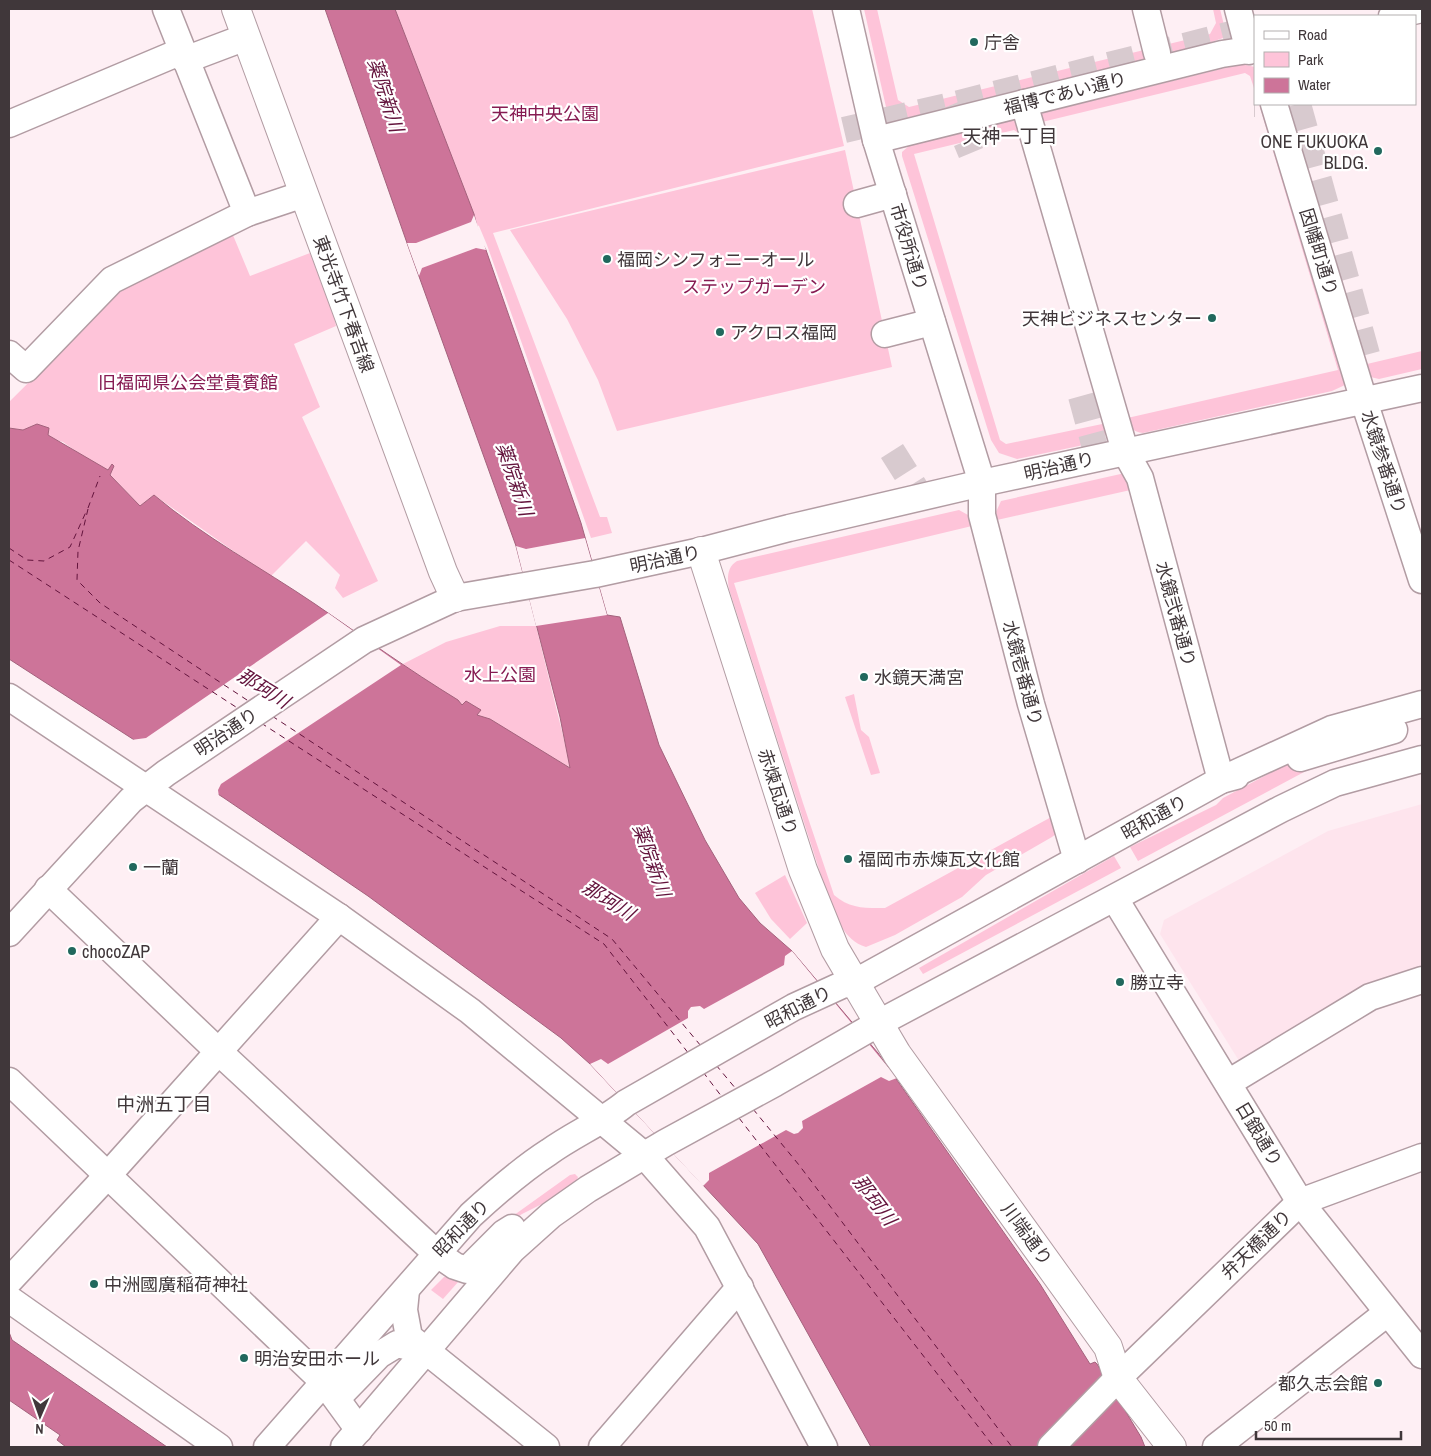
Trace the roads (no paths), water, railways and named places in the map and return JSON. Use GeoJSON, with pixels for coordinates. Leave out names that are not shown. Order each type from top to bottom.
{"type":"FeatureCollection","features":[{"type":"Feature","properties":{"kind":"main road","name":"東光寺竹下春吉線"},"geometry":{"type":"LineString","coordinates":[[236,9],[443,572],[455,598]]}},
{"type":"Feature","properties":{"kind":"main road","name":"赤煉瓦通り"},"geometry":{"type":"LineString","coordinates":[[701,551],[803,870],[835,949],[854,983],[870,1028]]}},
{"type":"Feature","properties":{"kind":"main road","name":"川端通り"},"geometry":{"type":"LineString","coordinates":[[870,1028],[897,1054],[1108,1347],[1114,1382],[1172,1447]]}},
{"type":"Feature","properties":{"kind":"street"},"geometry":{"type":"LineString","coordinates":[[166,9],[183,56],[247,213]]}},
{"type":"Feature","properties":{"kind":"street","name":"市役所通り"},"geometry":{"type":"LineString","coordinates":[[846,9],[876,140],[982,483]]}},
{"type":"Feature","properties":{"kind":"street"},"geometry":{"type":"LineString","coordinates":[[1146,9],[1157,53]]}},
{"type":"Feature","properties":{"kind":"street"},"geometry":{"type":"LineString","coordinates":[[1238,9],[1253,52]]}},
{"type":"Feature","properties":{"kind":"street"},"geometry":{"type":"LineString","coordinates":[[1396,15],[1422,9]]}},
{"type":"Feature","properties":{"kind":"street"},"geometry":{"type":"LineString","coordinates":[[9,124],[183,56],[246,37]]}},
{"type":"Feature","properties":{"kind":"street","name":"福博であい通り"},"geometry":{"type":"LineString","coordinates":[[876,140],[1222,54],[1253,52]]}},
{"type":"Feature","properties":{"kind":"street","name":"水鏡弐番通り"},"geometry":{"type":"LineString","coordinates":[[1024,103],[1125,451],[1140,478],[1220,780]]}},
{"type":"Feature","properties":{"kind":"street","name":"因幡町通り"},"geometry":{"type":"LineString","coordinates":[[1274,105],[1364,401]]}},
{"type":"Feature","properties":{"kind":"street"},"geometry":{"type":"LineString","coordinates":[[9,354],[26,369],[112,280],[247,213],[304,194]]}},
{"type":"Feature","properties":{"kind":"street"},"geometry":{"type":"LineString","coordinates":[[856,204],[893,194]]}},
{"type":"Feature","properties":{"kind":"street"},"geometry":{"type":"LineString","coordinates":[[885,334],[932,322]]}},
{"type":"Feature","properties":{"kind":"street","name":"明治通り"},"geometry":{"type":"LineString","coordinates":[[12,921],[48,890],[130,800],[174,767],[364,640],[455,598],[595,574],[701,551],[788,528],[982,483],[1422,388]]}},
{"type":"Feature","properties":{"kind":"street","name":"水鏡参番通り"},"geometry":{"type":"LineString","coordinates":[[1364,401],[1422,580]]}},
{"type":"Feature","properties":{"kind":"street","name":"水鏡壱番通り"},"geometry":{"type":"LineString","coordinates":[[982,483],[982,515],[1031,704],[1077,860]]}},
{"type":"Feature","properties":{"kind":"street"},"geometry":{"type":"LineString","coordinates":[[9,697],[340,917],[470,1011],[602,1119],[655,1150],[707,1227],[824,1447]]}},
{"type":"Feature","properties":{"kind":"street","name":"昭和通り"},"geometry":{"type":"LineString","coordinates":[[267,1447],[406,1290],[436,1253],[472,1215],[501,1188],[548,1152],[613,1114],[626,1102],[794,1007],[842,984],[854,983],[1220,780],[1332,728],[1422,704]]}},
{"type":"Feature","properties":{"kind":"street"},"geometry":{"type":"LineString","coordinates":[[1220,780],[1422,721]]}},
{"type":"Feature","properties":{"kind":"street"},"geometry":{"type":"LineString","coordinates":[[324,1382],[352,1438],[512,1250],[551,1216],[588,1189],[870,1028],[1281,809],[1335,783],[1422,759]]}},
{"type":"Feature","properties":{"kind":"street"},"geometry":{"type":"LineString","coordinates":[[48,890],[436,1253],[455,1266],[467,1270],[504,1233],[544,1209],[551,1216]]}},
{"type":"Feature","properties":{"kind":"street","name":"日銀通り"},"geometry":{"type":"LineString","coordinates":[[1115,899],[1300,1202],[1422,1355]]}},
{"type":"Feature","properties":{"kind":"street"},"geometry":{"type":"LineString","coordinates":[[9,1281],[108,1175],[340,917]]}},
{"type":"Feature","properties":{"kind":"street"},"geometry":{"type":"LineString","coordinates":[[1228,1083],[1370,996],[1422,980]]}},
{"type":"Feature","properties":{"kind":"street"},"geometry":{"type":"LineString","coordinates":[[9,1080],[324,1382],[343,1392],[379,1354],[397,1344],[425,1351]]}},
{"type":"Feature","properties":{"kind":"street","name":"弁天橋通り"},"geometry":{"type":"LineString","coordinates":[[1051,1447],[1114,1382],[1300,1202],[1422,1156]]}},
{"type":"Feature","properties":{"kind":"street"},"geometry":{"type":"LineString","coordinates":[[602,1447],[740,1287]]}},
{"type":"Feature","properties":{"kind":"street"},"geometry":{"type":"LineString","coordinates":[[406,1290],[404,1310],[410,1337],[546,1447]]}},
{"type":"Feature","properties":{"kind":"street"},"geometry":{"type":"LineString","coordinates":[[9,1299],[220,1447]]}},
{"type":"Feature","properties":{"kind":"street"},"geometry":{"type":"LineString","coordinates":[[1216,1447],[1387,1313]]}},
{"type":"Feature","properties":{"kind":"water"},"geometry":{"type":"Polygon","coordinates":[[[325,9],[395,9],[474,214],[480,239],[486,250],[581,523],[607,615],[620,617],[659,745],[705,840],[739,898],[760,923],[792,951],[878,1053],[1040,1284],[1090,1364],[1095,1362],[1097,1364],[1141,1437],[1145,1447],[871,1447],[758,1244],[590,1064],[561,1038],[368,896],[224,798],[9,659],[9,428],[23,430],[37,424],[49,428],[48,435],[108,470],[112,464],[114,466],[110,475],[140,506],[154,495],[193,525],[315,604],[458,700],[462,705],[466,701],[481,710],[477,715],[490,719],[570,768],[560,717],[516,546],[325,9]]]}},
{"type":"Feature","properties":{"kind":"water"},"geometry":{"type":"Polygon","coordinates":[[[9,1332],[12,1340],[167,1447],[66,1447],[57,1440],[60,1435],[9,1400],[9,1332]]]}},
{"type":"Feature","properties":{"kind":"tunnel"},"geometry":{"type":"LineString","coordinates":[[844,130],[951,105],[1254,28]]}},
{"type":"Feature","properties":{"kind":"tunnel"},"geometry":{"type":"LineString","coordinates":[[951,105],[971,153]]}},
{"type":"Feature","properties":{"kind":"tunnel"},"geometry":{"type":"LineString","coordinates":[[1298,105],[1368,358]]}},
{"type":"Feature","properties":{"kind":"tunnel"},"geometry":{"type":"LineString","coordinates":[[1081,396],[1101,470]]}},
{"type":"Feature","properties":{"kind":"tunnel"},"geometry":{"type":"LineString","coordinates":[[892,451],[928,508],[938,506]]}},
{"type":"Feature","properties":{"kind":"place","name":"庁舎"},"geometry":{"type":"Point","coordinates":[974,42]}},
{"type":"Feature","properties":{"kind":"place","name":"ONE FUKUOKA BLDG."},"geometry":{"type":"Point","coordinates":[1378,151]}},
{"type":"Feature","properties":{"kind":"place","name":"福岡シンフォニーオール"},"geometry":{"type":"Point","coordinates":[607,259]}},
{"type":"Feature","properties":{"kind":"place","name":"天神ビジネスセンター"},"geometry":{"type":"Point","coordinates":[1212,318]}},
{"type":"Feature","properties":{"kind":"place","name":"アクロス福岡"},"geometry":{"type":"Point","coordinates":[720,332]}},
{"type":"Feature","properties":{"kind":"place","name":"水鏡天満宮"},"geometry":{"type":"Point","coordinates":[864,677]}},
{"type":"Feature","properties":{"kind":"place","name":"福岡市赤煉瓦文化館"},"geometry":{"type":"Point","coordinates":[848,859]}},
{"type":"Feature","properties":{"kind":"place","name":"一蘭"},"geometry":{"type":"Point","coordinates":[133,867]}},
{"type":"Feature","properties":{"kind":"place","name":"chocoZAP"},"geometry":{"type":"Point","coordinates":[72,951]}},
{"type":"Feature","properties":{"kind":"place","name":"勝立寺"},"geometry":{"type":"Point","coordinates":[1120,982]}},
{"type":"Feature","properties":{"kind":"place","name":"中洲國廣稲荷神社"},"geometry":{"type":"Point","coordinates":[94,1284]}},
{"type":"Feature","properties":{"kind":"place","name":"明治安田ホール"},"geometry":{"type":"Point","coordinates":[244,1358]}},
{"type":"Feature","properties":{"kind":"place","name":"都久志会館"},"geometry":{"type":"Point","coordinates":[1378,1383]}},
{"type":"Feature","properties":{"kind":"district","name":"天神一丁目"},"geometry":{"type":"Point","coordinates":[1010,136]}},
{"type":"Feature","properties":{"kind":"district","name":"中洲五丁目"},"geometry":{"type":"Point","coordinates":[164,1104]}},
{"type":"Feature","properties":{"kind":"water label","name":"薬院新川"},"geometry":{"type":"Point","coordinates":[386,95]}},
{"type":"Feature","properties":{"kind":"water label","name":"薬院新川"},"geometry":{"type":"Point","coordinates":[515,479]}},
{"type":"Feature","properties":{"kind":"water label","name":"那珂川"},"geometry":{"type":"Point","coordinates":[264,688]}},
{"type":"Feature","properties":{"kind":"water label","name":"薬院新川"},"geometry":{"type":"Point","coordinates":[652,860]}},
{"type":"Feature","properties":{"kind":"water label","name":"那珂川"},"geometry":{"type":"Point","coordinates":[609,900]}},
{"type":"Feature","properties":{"kind":"water label","name":"那珂川"},"geometry":{"type":"Point","coordinates":[875,1200]}},
{"type":"Feature","properties":{"kind":"park label","name":"天神中央公園"},"geometry":{"type":"Point","coordinates":[545,113]}},
{"type":"Feature","properties":{"kind":"park label","name":"ステップガーデン"},"geometry":{"type":"Point","coordinates":[754,286]}},
{"type":"Feature","properties":{"kind":"park label","name":"旧福岡県公会堂貴賓館"},"geometry":{"type":"Point","coordinates":[188,382]}},
{"type":"Feature","properties":{"kind":"park label","name":"水上公園"},"geometry":{"type":"Point","coordinates":[500,674]}}]}
